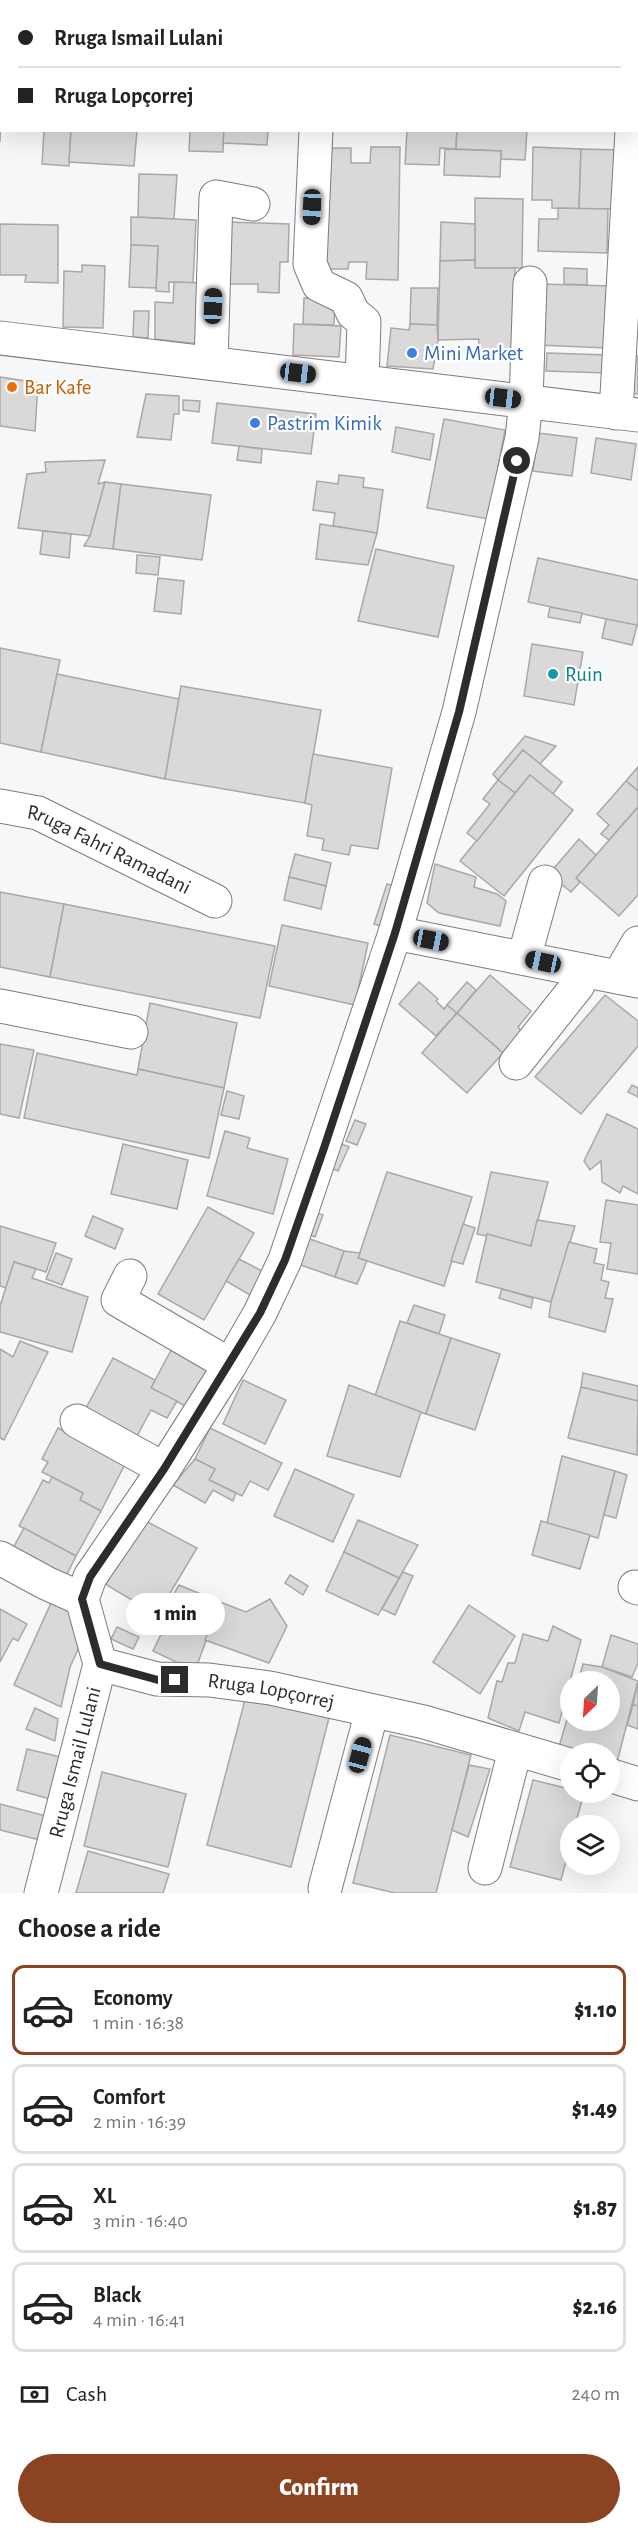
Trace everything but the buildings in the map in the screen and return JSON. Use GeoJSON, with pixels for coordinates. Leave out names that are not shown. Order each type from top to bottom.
{"type":"FeatureCollection","features":[{"type":"Feature","properties":{"kind":"street"},"geometry":{"type":"LineString","coordinates":[[316,132],[310,264],[319,285],[346,298],[353,313],[364,322],[362,381]]}},
{"type":"Feature","properties":{"kind":"street"},"geometry":{"type":"LineString","coordinates":[[0,338],[627,414],[632,132]]}},
{"type":"Feature","properties":{"kind":"street"},"geometry":{"type":"LineString","coordinates":[[211,363],[216,197],[253,204]]}},
{"type":"Feature","properties":{"kind":"street"},"geometry":{"type":"LineString","coordinates":[[0,1558],[82,1599],[90,1577],[164,1469],[230,1365],[260,1313],[285,1260],[395,933],[459,712],[522,438],[526,401],[530,283]]}},
{"type":"Feature","properties":{"kind":"street","name":"Rruga Fahri Ramadani"},"geometry":{"type":"LineString","coordinates":[[0,806],[38,813],[215,901]]}},
{"type":"Feature","properties":{"kind":"street"},"geometry":{"type":"LineString","coordinates":[[524,958],[545,882]]}},
{"type":"Feature","properties":{"kind":"street"},"geometry":{"type":"LineString","coordinates":[[395,933],[628,979],[638,943]]}},
{"type":"Feature","properties":{"kind":"street"},"geometry":{"type":"LineString","coordinates":[[516,1063],[578,985],[581,970]]}},
{"type":"Feature","properties":{"kind":"street"},"geometry":{"type":"LineString","coordinates":[[0,1006],[131,1032]]}},
{"type":"Feature","properties":{"kind":"street"},"geometry":{"type":"LineString","coordinates":[[130,1276],[118,1300],[230,1365]]}},
{"type":"Feature","properties":{"kind":"street"},"geometry":{"type":"LineString","coordinates":[[77,1421],[164,1469]]}},
{"type":"Feature","properties":{"kind":"street","name":"Rruga Ismail Lulani"},"geometry":{"type":"LineString","coordinates":[[41,1893],[100,1664],[82,1599]]}},
{"type":"Feature","properties":{"kind":"street","name":"Rruga Lopçorrej"},"geometry":{"type":"LineString","coordinates":[[100,1664],[158,1680],[209,1680],[270,1688],[424,1722],[560,1762]]}},
{"type":"Feature","properties":{"kind":"street"},"geometry":{"type":"LineString","coordinates":[[325,1888],[372,1711]]}},
{"type":"Feature","properties":{"kind":"street"},"geometry":{"type":"LineString","coordinates":[[485,1868],[515,1750]]}},
{"type":"Feature","properties":{"kind":"street"},"geometry":{"type":"LineString","coordinates":[[620,1778],[638,1784]]}},
{"type":"Feature","properties":{"kind":"place","name":"Mini Market"},"geometry":{"type":"Point","coordinates":[412,353]}},
{"type":"Feature","properties":{"kind":"place","name":"Bar Kafe"},"geometry":{"type":"Point","coordinates":[12,387]}},
{"type":"Feature","properties":{"kind":"place","name":"Pastrim Kimik"},"geometry":{"type":"Point","coordinates":[255,423]}},
{"type":"Feature","properties":{"kind":"place","name":"Ruin"},"geometry":{"type":"Point","coordinates":[553,674]}},
{"type":"Feature","properties":{"kind":"route"},"geometry":{"type":"LineString","coordinates":[[175,1680],[158,1680],[100,1664],[82,1599],[90,1577],[164,1469],[230,1365],[260,1313],[285,1260],[395,933],[459,712],[517,461]]}}]}
